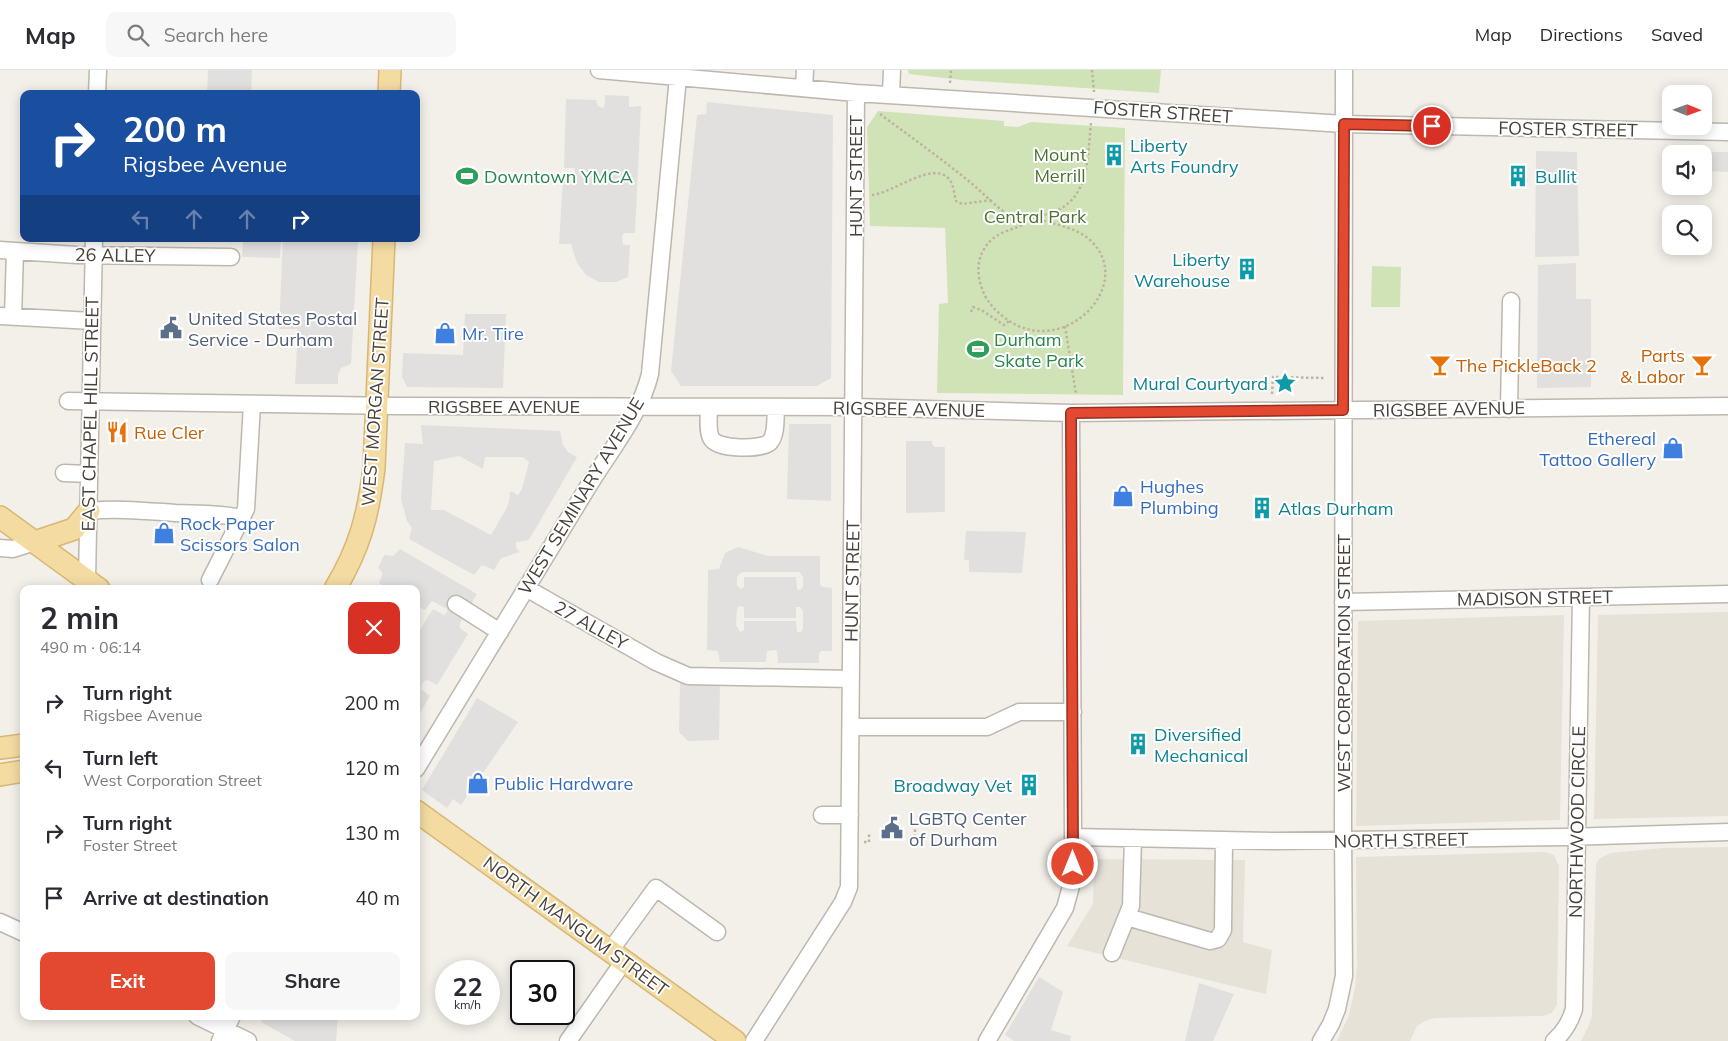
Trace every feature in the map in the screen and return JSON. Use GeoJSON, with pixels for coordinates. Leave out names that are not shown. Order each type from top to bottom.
{"type":"FeatureCollection","features":[{"type":"Feature","properties":{"kind":"main road"},"geometry":{"type":"LineString","coordinates":[[389,90],[390,70]]}},
{"type":"Feature","properties":{"kind":"main road","name":"WEST MORGAN STREET"},"geometry":{"type":"LineString","coordinates":[[337,585],[355,552],[367,515],[374,468],[384,242]]}},
{"type":"Feature","properties":{"kind":"main road"},"geometry":{"type":"LineString","coordinates":[[35,542],[74,530],[88,511]]}},
{"type":"Feature","properties":{"kind":"main road"},"geometry":{"type":"LineString","coordinates":[[0,517],[90,585]]}},
{"type":"Feature","properties":{"kind":"main road"},"geometry":{"type":"LineString","coordinates":[[0,748],[20,746]]}},
{"type":"Feature","properties":{"kind":"main road"},"geometry":{"type":"LineString","coordinates":[[0,775],[20,772]]}},
{"type":"Feature","properties":{"kind":"main road","name":"NORTH MANGUM STREET"},"geometry":{"type":"LineString","coordinates":[[420,813],[735,1041]]}},
{"type":"Feature","properties":{"kind":"street"},"geometry":{"type":"LineString","coordinates":[[98,70],[98,90]]}},
{"type":"Feature","properties":{"kind":"street","name":"FOSTER STREET"},"geometry":{"type":"LineString","coordinates":[[599,70],[856,93],[1344,124],[1728,132]]}},
{"type":"Feature","properties":{"kind":"street"},"geometry":{"type":"LineString","coordinates":[[804,88],[805,70]]}},
{"type":"Feature","properties":{"kind":"street"},"geometry":{"type":"LineString","coordinates":[[891,94],[892,70]]}},
{"type":"Feature","properties":{"kind":"street","name":"WEST CORPORATION STREET"},"geometry":{"type":"LineString","coordinates":[[1321,1041],[1332,1024],[1344,976],[1344,70]]}},
{"type":"Feature","properties":{"kind":"street","name":"WEST SEMINARY AVENUE"},"geometry":{"type":"LineString","coordinates":[[420,762],[638,407],[648,384],[678,77]]}},
{"type":"Feature","properties":{"kind":"street","name":"HUNT STREET"},"geometry":{"type":"LineString","coordinates":[[754,1041],[846,896],[850,881],[856,93]]}},
{"type":"Feature","properties":{"kind":"street","name":"26 ALLEY"},"geometry":{"type":"LineString","coordinates":[[8,250],[93,247],[231,257]]}},
{"type":"Feature","properties":{"kind":"street","name":"EAST CHAPEL HILL STREET"},"geometry":{"type":"LineString","coordinates":[[91,585],[88,511],[93,247]]}},
{"type":"Feature","properties":{"kind":"street"},"geometry":{"type":"LineString","coordinates":[[8,250],[6,317],[92,321]]}},
{"type":"Feature","properties":{"kind":"street"},"geometry":{"type":"LineString","coordinates":[[1510,409],[1511,301]]}},
{"type":"Feature","properties":{"kind":"street","name":"RIGSBEE AVENUE"},"geometry":{"type":"LineString","coordinates":[[68,401],[377,406],[854,407],[1071,413],[1728,406]]}},
{"type":"Feature","properties":{"kind":"street"},"geometry":{"type":"LineString","coordinates":[[210,580],[246,509],[252,404]]}},
{"type":"Feature","properties":{"kind":"street"},"geometry":{"type":"LineString","coordinates":[[709,407],[709,432],[711,438],[719,445],[730,447],[768,444],[772,440],[775,429],[776,407]]}},
{"type":"Feature","properties":{"kind":"street"},"geometry":{"type":"LineString","coordinates":[[987,1041],[1065,908],[1073,874],[1071,413]]}},
{"type":"Feature","properties":{"kind":"street"},"geometry":{"type":"LineString","coordinates":[[64,473],[89,474]]}},
{"type":"Feature","properties":{"kind":"street"},"geometry":{"type":"LineString","coordinates":[[88,511],[153,512],[241,518]]}},
{"type":"Feature","properties":{"kind":"street"},"geometry":{"type":"LineString","coordinates":[[0,548],[13,549],[35,542]]}},
{"type":"Feature","properties":{"kind":"street","name":"27 ALLEY"},"geometry":{"type":"LineString","coordinates":[[526,588],[656,662],[688,676],[851,679]]}},
{"type":"Feature","properties":{"kind":"street","name":"MADISON STREET"},"geometry":{"type":"LineString","coordinates":[[1343,602],[1728,594]]}},
{"type":"Feature","properties":{"kind":"street","name":"NORTHWOOD CIRCLE"},"geometry":{"type":"LineString","coordinates":[[1554,1041],[1567,1027],[1574,1008],[1581,597]]}},
{"type":"Feature","properties":{"kind":"street"},"geometry":{"type":"LineString","coordinates":[[456,604],[500,632]]}},
{"type":"Feature","properties":{"kind":"street"},"geometry":{"type":"LineString","coordinates":[[851,727],[987,727],[1019,712],[1073,712]]}},
{"type":"Feature","properties":{"kind":"street"},"geometry":{"type":"LineString","coordinates":[[822,815],[850,815]]}},
{"type":"Feature","properties":{"kind":"street","name":"NORTH STREET"},"geometry":{"type":"LineString","coordinates":[[1073,836],[1343,841],[1728,832]]}},
{"type":"Feature","properties":{"kind":"street"},"geometry":{"type":"LineString","coordinates":[[1112,953],[1131,906],[1133,838]]}},
{"type":"Feature","properties":{"kind":"street"},"geometry":{"type":"LineString","coordinates":[[1126,917],[1210,941],[1218,939],[1223,930],[1224,840]]}},
{"type":"Feature","properties":{"kind":"street"},"geometry":{"type":"LineString","coordinates":[[568,1041],[656,888],[717,932]]}},
{"type":"Feature","properties":{"kind":"street"},"geometry":{"type":"LineString","coordinates":[[0,922],[20,931]]}},
{"type":"Feature","properties":{"kind":"street"},"geometry":{"type":"LineString","coordinates":[[206,1020],[248,1041]]}},
{"type":"Feature","properties":{"kind":"path"},"geometry":{"type":"LineString","coordinates":[[950,83],[951,70]]}},
{"type":"Feature","properties":{"kind":"path"},"geometry":{"type":"LineString","coordinates":[[1092,70],[1094,93]]}},
{"type":"Feature","properties":{"kind":"path"},"geometry":{"type":"LineString","coordinates":[[880,114],[971,183],[1010,216],[1023,218],[1054,213],[1067,206],[1079,191],[1086,169],[1091,123]]}},
{"type":"Feature","properties":{"kind":"path"},"geometry":{"type":"LineString","coordinates":[[872,195],[890,191],[930,172],[943,174],[950,180],[956,201],[962,204],[992,200]]}},
{"type":"Feature","properties":{"kind":"path"},"geometry":{"type":"LineString","coordinates":[[1034,217],[1048,223],[1069,228],[1088,239],[1096,246],[1104,267],[1103,288],[1095,304],[1082,318],[1055,330],[1031,330],[1021,328],[1009,321],[992,308],[982,290],[979,279],[980,260],[984,250],[998,234],[1027,224],[1034,217]]}},
{"type":"Feature","properties":{"kind":"path"},"geometry":{"type":"LineString","coordinates":[[971,312],[973,307],[1004,325],[1009,321]]}},
{"type":"Feature","properties":{"kind":"path"},"geometry":{"type":"LineString","coordinates":[[1065,326],[1076,394]]}},
{"type":"Feature","properties":{"kind":"path"},"geometry":{"type":"LineString","coordinates":[[1272,394],[1273,377],[1325,378]]}},
{"type":"Feature","properties":{"kind":"path"},"geometry":{"type":"LineString","coordinates":[[912,839],[915,839],[915,824],[922,824]]}},
{"type":"Feature","properties":{"kind":"path"},"geometry":{"type":"LineString","coordinates":[[865,842],[869,842],[869,834],[871,834]]}},
{"type":"Feature","properties":{"kind":"shaded area"},"geometry":{"type":"Polygon","coordinates":[[[208,70],[252,70],[251,90],[207,90],[208,70]]]}},
{"type":"Feature","properties":{"kind":"shaded area"},"geometry":{"type":"Polygon","coordinates":[[[605,95],[629,96],[629,107],[641,106],[635,233],[624,233],[622,237],[623,245],[630,245],[628,277],[616,282],[599,282],[586,275],[577,263],[571,244],[559,244],[563,178],[574,178],[575,168],[564,168],[566,99],[596,100],[598,106],[603,108],[605,95]]]}},
{"type":"Feature","properties":{"kind":"shaded area"},"geometry":{"type":"Polygon","coordinates":[[[707,102],[833,115],[831,378],[817,386],[681,386],[671,371],[697,115],[706,114],[707,102]]]}},
{"type":"Feature","properties":{"kind":"shaded area"},"geometry":{"type":"Polygon","coordinates":[[[1536,151],[1577,152],[1579,256],[1535,257],[1536,151]]]}},
{"type":"Feature","properties":{"kind":"shaded area"},"geometry":{"type":"Polygon","coordinates":[[[1712,152],[1728,152],[1728,172],[1712,171],[1712,152]]]}},
{"type":"Feature","properties":{"kind":"shaded area"},"geometry":{"type":"Polygon","coordinates":[[[243,242],[281,242],[280,258],[242,257],[243,242]]]}},
{"type":"Feature","properties":{"kind":"shaded area"},"geometry":{"type":"Polygon","coordinates":[[[283,242],[358,242],[351,364],[341,368],[338,375],[338,384],[295,384],[298,329],[279,329],[283,242]]]}},
{"type":"Feature","properties":{"kind":"shaded area"},"geometry":{"type":"Polygon","coordinates":[[[1576,263],[1576,299],[1591,299],[1591,387],[1537,388],[1538,265],[1576,263]]]}},
{"type":"Feature","properties":{"kind":"shaded area"},"geometry":{"type":"Polygon","coordinates":[[[465,314],[506,314],[503,388],[407,387],[402,377],[403,353],[463,355],[465,314]]]}},
{"type":"Feature","properties":{"kind":"shaded area"},"geometry":{"type":"Polygon","coordinates":[[[789,424],[831,424],[831,501],[787,499],[789,424]]]}},
{"type":"Feature","properties":{"kind":"shaded area"},"geometry":{"type":"Polygon","coordinates":[[[421,425],[560,431],[563,445],[568,452],[577,457],[529,540],[516,542],[516,548],[520,552],[501,558],[494,570],[482,565],[474,575],[409,539],[412,528],[407,521],[401,499],[405,443],[423,444],[421,425]],[[459,456],[434,461],[431,510],[444,510],[491,535],[509,502],[510,491],[518,495],[522,489],[529,462],[523,457],[485,457],[483,469],[459,456]]]}},
{"type":"Feature","properties":{"kind":"shaded area"},"geometry":{"type":"Polygon","coordinates":[[[906,441],[932,441],[935,447],[945,447],[945,512],[906,513],[906,441]]]}},
{"type":"Feature","properties":{"kind":"shaded area"},"geometry":{"type":"Polygon","coordinates":[[[966,531],[1026,532],[1022,573],[969,572],[969,560],[964,560],[966,531]]]}},
{"type":"Feature","properties":{"kind":"shaded area"},"geometry":{"type":"Polygon","coordinates":[[[738,547],[768,556],[820,556],[820,585],[832,588],[832,651],[821,651],[819,663],[778,663],[777,651],[775,650],[767,651],[766,662],[720,662],[718,651],[707,650],[708,570],[719,569],[725,553],[738,547]],[[743,572],[737,578],[737,585],[740,589],[744,587],[744,577],[796,577],[797,589],[800,590],[803,587],[803,577],[799,572],[743,572]],[[739,606],[737,609],[736,625],[740,632],[744,630],[744,621],[796,621],[797,632],[801,632],[803,629],[803,611],[800,607],[796,607],[796,618],[744,618],[744,607],[739,606]]]}},
{"type":"Feature","properties":{"kind":"shaded area"},"geometry":{"type":"Polygon","coordinates":[[[400,549],[477,594],[460,623],[460,628],[468,634],[437,685],[428,680],[422,684],[421,689],[430,696],[420,713],[420,630],[433,609],[444,615],[447,609],[432,601],[425,610],[420,607],[420,585],[382,585],[379,583],[383,573],[378,568],[384,555],[393,556],[400,549]]]}},
{"type":"Feature","properties":{"kind":"shaded area"},"geometry":{"type":"Polygon","coordinates":[[[1728,612],[1728,816],[1594,819],[1598,615],[1728,612]]]}},
{"type":"Feature","properties":{"kind":"shaded area"},"geometry":{"type":"Polygon","coordinates":[[[1564,615],[1560,820],[1356,826],[1358,621],[1564,615]]]}},
{"type":"Feature","properties":{"kind":"shaded area"},"geometry":{"type":"Polygon","coordinates":[[[680,682],[720,683],[719,740],[688,741],[679,732],[680,682]]]}},
{"type":"Feature","properties":{"kind":"shaded area"},"geometry":{"type":"Polygon","coordinates":[[[477,698],[518,722],[461,805],[453,799],[447,808],[422,790],[477,698]]]}},
{"type":"Feature","properties":{"kind":"shaded area"},"geometry":{"type":"Polygon","coordinates":[[[1728,847],[1728,1041],[1581,1041],[1592,1015],[1596,864],[1600,858],[1611,853],[1663,848],[1728,847]]]}},
{"type":"Feature","properties":{"kind":"shaded area"},"geometry":{"type":"Polygon","coordinates":[[[1545,852],[1554,855],[1559,866],[1557,1005],[1552,1013],[1543,1016],[1435,1018],[1417,1026],[1410,1041],[1337,1041],[1349,1015],[1355,988],[1357,965],[1356,857],[1545,852]]]}},
{"type":"Feature","properties":{"kind":"shaded area"},"geometry":{"type":"Polygon","coordinates":[[[1094,859],[1245,860],[1243,942],[1272,950],[1266,994],[1067,946],[1093,904],[1094,859]]]}},
{"type":"Feature","properties":{"kind":"shaded area"},"geometry":{"type":"Polygon","coordinates":[[[1039,977],[1063,992],[1051,1030],[1071,1036],[1071,1041],[1014,1041],[1005,1035],[1039,977]]]}},
{"type":"Feature","properties":{"kind":"shaded area"},"geometry":{"type":"Polygon","coordinates":[[[1199,983],[1234,994],[1213,1041],[1185,1041],[1199,983]]]}},
{"type":"Feature","properties":{"kind":"shaded area"},"geometry":{"type":"Polygon","coordinates":[[[262,1020],[338,1020],[336,1041],[295,1041],[261,1022],[262,1020]]]}},
{"type":"Feature","properties":{"kind":"green space"},"geometry":{"type":"Polygon","coordinates":[[[908,70],[1161,70],[1159,93],[962,80],[909,74],[908,70]]]}},
{"type":"Feature","properties":{"kind":"green space","name":"Central Park"},"geometry":{"type":"Polygon","coordinates":[[[878,111],[1004,121],[1004,126],[1018,127],[1031,122],[1125,128],[1123,395],[937,393],[939,304],[948,303],[945,228],[870,226],[867,127],[878,111]]]}},
{"type":"Feature","properties":{"kind":"green space"},"geometry":{"type":"Polygon","coordinates":[[[1372,266],[1401,267],[1400,307],[1371,307],[1372,266]]]}},
{"type":"Feature","properties":{"kind":"place","name":"Liberty Arts Foundry"},"geometry":{"type":"Point","coordinates":[1114,155]}},
{"type":"Feature","properties":{"kind":"place","name":"Downtown YMCA"},"geometry":{"type":"Point","coordinates":[467,176]}},
{"type":"Feature","properties":{"kind":"place","name":"Bullit"},"geometry":{"type":"Point","coordinates":[1518,176]}},
{"type":"Feature","properties":{"kind":"place","name":"Liberty Warehouse"},"geometry":{"type":"Point","coordinates":[1247,269]}},
{"type":"Feature","properties":{"kind":"place","name":"United States Postal Service - Durham"},"geometry":{"type":"Point","coordinates":[171,328]}},
{"type":"Feature","properties":{"kind":"place","name":"Mr. Tire"},"geometry":{"type":"Point","coordinates":[445,333]}},
{"type":"Feature","properties":{"kind":"place","name":"Durham Skate Park"},"geometry":{"type":"Point","coordinates":[978,349]}},
{"type":"Feature","properties":{"kind":"place","name":"The PickleBack 2"},"geometry":{"type":"Point","coordinates":[1440,365]}},
{"type":"Feature","properties":{"kind":"place","name":"Parts & Labor"},"geometry":{"type":"Point","coordinates":[1702,365]}},
{"type":"Feature","properties":{"kind":"place","name":"Mural Courtyard"},"geometry":{"type":"Point","coordinates":[1285,383]}},
{"type":"Feature","properties":{"kind":"place","name":"Rue Cler"},"geometry":{"type":"Point","coordinates":[117,432]}},
{"type":"Feature","properties":{"kind":"place","name":"Ethereal Tattoo Gallery"},"geometry":{"type":"Point","coordinates":[1673,448]}},
{"type":"Feature","properties":{"kind":"place","name":"Hughes Plumbing"},"geometry":{"type":"Point","coordinates":[1123,496]}},
{"type":"Feature","properties":{"kind":"place","name":"Atlas Durham"},"geometry":{"type":"Point","coordinates":[1262,508]}},
{"type":"Feature","properties":{"kind":"place","name":"Rock Paper Scissors Salon"},"geometry":{"type":"Point","coordinates":[164,533]}},
{"type":"Feature","properties":{"kind":"place","name":"Diversified Mechanical"},"geometry":{"type":"Point","coordinates":[1138,744]}},
{"type":"Feature","properties":{"kind":"place","name":"Public Hardware"},"geometry":{"type":"Point","coordinates":[478,783]}},
{"type":"Feature","properties":{"kind":"place","name":"Broadway Vet"},"geometry":{"type":"Point","coordinates":[1029,785]}},
{"type":"Feature","properties":{"kind":"place","name":"LGBTQ Center of Durham"},"geometry":{"type":"Point","coordinates":[892,828]}},
{"type":"Feature","properties":{"kind":"route"},"geometry":{"type":"LineString","coordinates":[[1073,864],[1071,413],[1343,410],[1344,124],[1432,126]]}},
{"type":"Feature","properties":{"kind":"park label","name":"Mount Merrill"},"geometry":{"type":"Point","coordinates":[1060,164]}}]}
